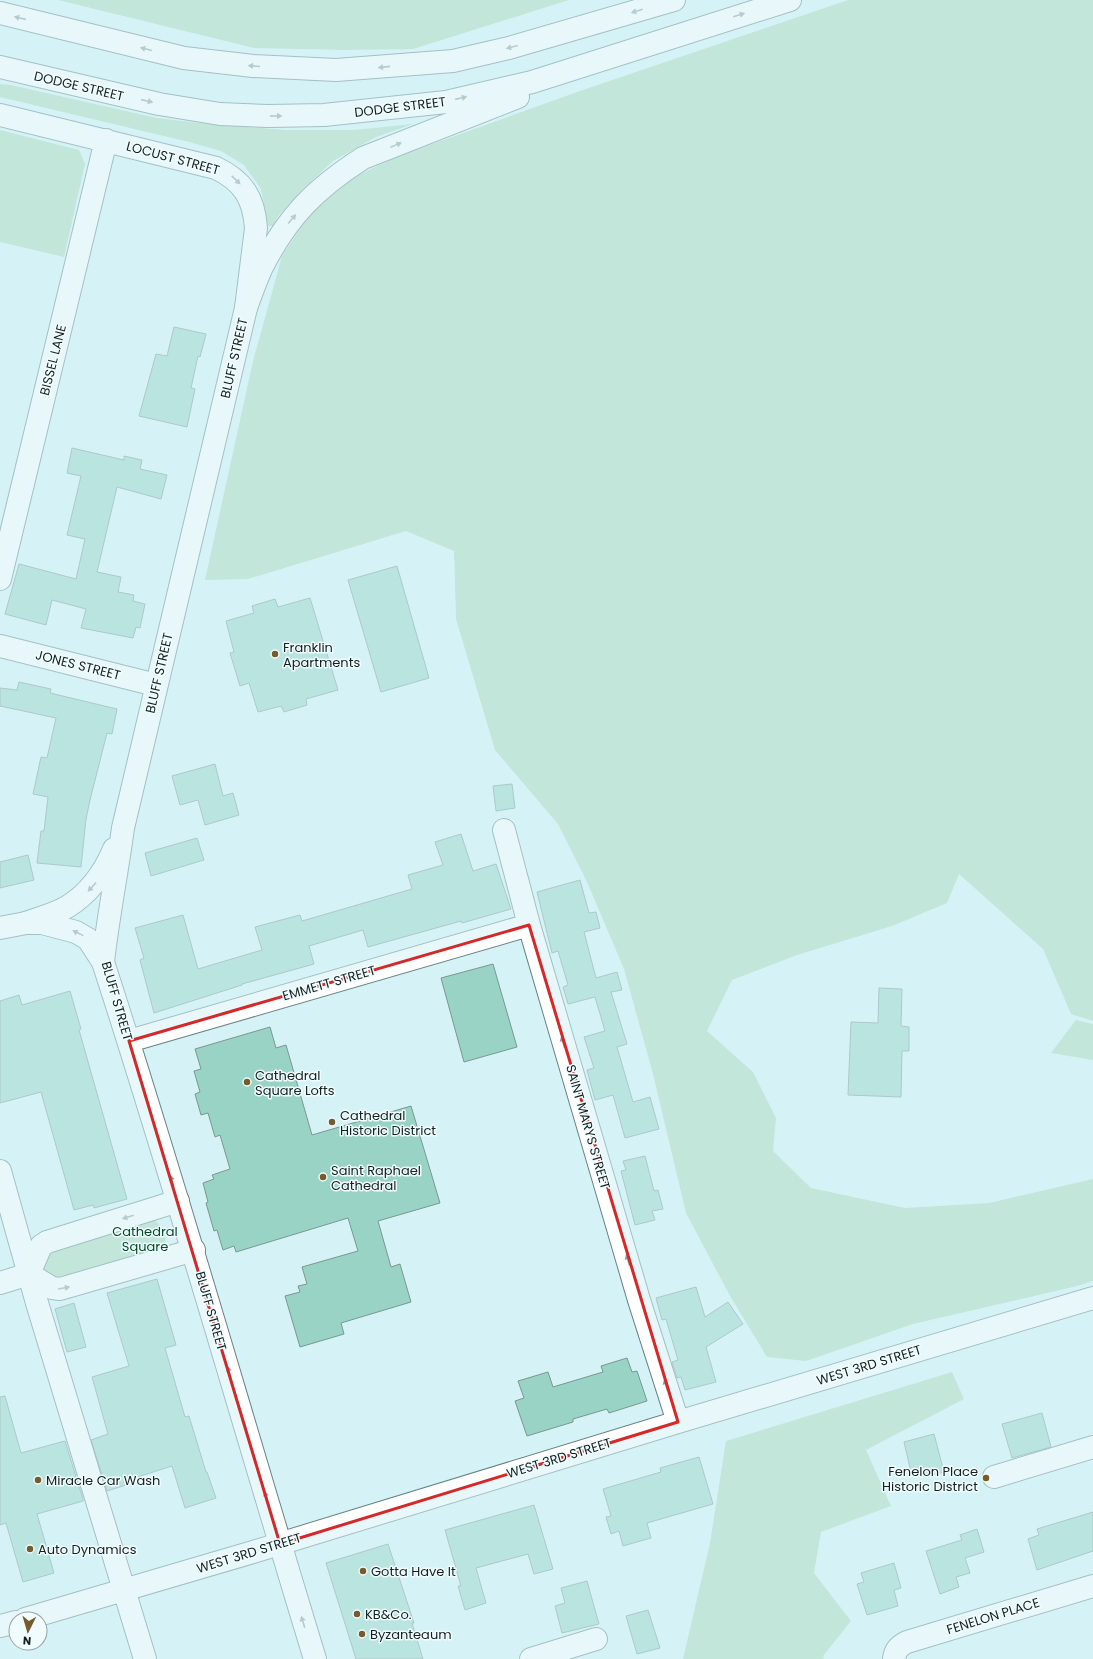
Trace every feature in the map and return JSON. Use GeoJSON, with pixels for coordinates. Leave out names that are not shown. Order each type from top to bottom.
{"type":"FeatureCollection","features":[{"type":"Feature","properties":{"kind":"main road"},"geometry":{"type":"LineString","coordinates":[[0,13],[184,58],[253,66],[336,70],[453,61],[509,48],[674,0]]}},
{"type":"Feature","properties":{"kind":"main road","name":"DODGE STREET"},"geometry":{"type":"LineString","coordinates":[[0,67],[159,104],[220,114],[324,116],[446,102],[525,83],[790,0]]}},
{"type":"Feature","properties":{"kind":"main road"},"geometry":{"type":"LineString","coordinates":[[246,308],[262,268],[288,223],[313,195],[340,173],[363,158],[476,113],[702,27]]}},
{"type":"Feature","properties":{"kind":"main road"},"geometry":{"type":"LineString","coordinates":[[0,73],[34,76]]}},
{"type":"Feature","properties":{"kind":"main road","name":"LOCUST STREET"},"geometry":{"type":"LineString","coordinates":[[0,115],[216,168],[231,175],[243,187],[255,215],[256,228],[246,308]]}},
{"type":"Feature","properties":{"kind":"main road","name":"BISSEL LANE"},"geometry":{"type":"LineString","coordinates":[[0,578],[106,140]]}},
{"type":"Feature","properties":{"kind":"main road","name":"BLUFF STREET"},"geometry":{"type":"LineString","coordinates":[[246,308],[123,828],[103,962],[194,1250],[315,1659]]}},
{"type":"Feature","properties":{"kind":"main road","name":"JONES STREET"},"geometry":{"type":"LineString","coordinates":[[0,646],[156,685]]}},
{"type":"Feature","properties":{"kind":"main road"},"geometry":{"type":"LineString","coordinates":[[0,928],[26,923],[66,907],[86,893],[98,879],[111,858],[123,828]]}},
{"type":"Feature","properties":{"kind":"main road","name":"SAINT MARYS STREET"},"geometry":{"type":"LineString","coordinates":[[504,830],[529,925],[639,1300],[678,1422]]}},
{"type":"Feature","properties":{"kind":"main road"},"geometry":{"type":"LineString","coordinates":[[26,923],[50,925],[76,932],[88,938],[103,962]]}},
{"type":"Feature","properties":{"kind":"main road","name":"EMMETT STREET"},"geometry":{"type":"LineString","coordinates":[[129,1041],[529,925]]}},
{"type":"Feature","properties":{"kind":"main road"},"geometry":{"type":"LineString","coordinates":[[0,1171],[29,1274],[146,1659]]}},
{"type":"Feature","properties":{"kind":"main road"},"geometry":{"type":"LineString","coordinates":[[29,1274],[41,1246],[47,1242],[178,1201]]}},
{"type":"Feature","properties":{"kind":"main road"},"geometry":{"type":"LineString","coordinates":[[0,1282],[29,1274],[52,1288],[60,1289],[194,1250]]}},
{"type":"Feature","properties":{"kind":"main road","name":"WEST 3RD STREET"},"geometry":{"type":"LineString","coordinates":[[48,1612],[280,1544],[678,1422],[1093,1298]]}},
{"type":"Feature","properties":{"kind":"main road"},"geometry":{"type":"LineString","coordinates":[[994,1477],[1093,1447]]}},
{"type":"Feature","properties":{"kind":"main road","name":"FENELON PLACE"},"geometry":{"type":"LineString","coordinates":[[894,1655],[901,1645],[907,1642],[1093,1586]]}},
{"type":"Feature","properties":{"kind":"main road"},"geometry":{"type":"LineString","coordinates":[[531,1659],[596,1639]]}},
{"type":"Feature","properties":{"kind":"highlighted area"},"geometry":{"type":"Polygon","coordinates":[[[529,925],[678,1422],[280,1544],[129,1041],[529,925]]]}},
{"type":"Feature","properties":{"kind":"green space"},"geometry":{"type":"Polygon","coordinates":[[[58,0],[569,0],[413,49],[345,50],[254,48],[58,0]]]}},
{"type":"Feature","properties":{"kind":"green space"},"geometry":{"type":"Polygon","coordinates":[[[848,0],[1093,0],[1093,1021],[1071,1014],[1043,949],[959,874],[947,903],[892,926],[797,955],[732,980],[707,1031],[753,1072],[776,1118],[773,1151],[811,1188],[905,1208],[989,1203],[1093,1179],[1093,1281],[913,1324],[806,1361],[767,1357],[730,1296],[686,1213],[653,1074],[624,969],[587,882],[558,824],[495,750],[456,619],[454,551],[406,531],[248,579],[205,580],[253,361],[282,256],[301,227],[325,198],[360,174],[399,156],[580,91],[848,0]]]}},
{"type":"Feature","properties":{"kind":"green space"},"geometry":{"type":"Polygon","coordinates":[[[0,84],[11,85],[157,118],[208,124],[285,130],[354,130],[413,124],[376,137],[333,161],[302,190],[279,215],[273,226],[268,226],[261,189],[244,165],[221,151],[0,97],[0,84]]]}},
{"type":"Feature","properties":{"kind":"green space"},"geometry":{"type":"Polygon","coordinates":[[[0,130],[79,150],[85,164],[64,257],[0,242],[0,130]]]}},
{"type":"Feature","properties":{"kind":"green space"},"geometry":{"type":"Polygon","coordinates":[[[1076,1020],[1093,1024],[1093,1060],[1051,1053],[1076,1020]]]}},
{"type":"Feature","properties":{"kind":"green space","name":"Cathedral Square"},"geometry":{"type":"Polygon","coordinates":[[[151,1219],[159,1224],[164,1232],[165,1241],[162,1251],[58,1282],[42,1270],[46,1252],[151,1219]]]}},
{"type":"Feature","properties":{"kind":"green space"},"geometry":{"type":"Polygon","coordinates":[[[952,1372],[964,1399],[866,1450],[891,1506],[821,1532],[814,1573],[851,1621],[823,1656],[824,1659],[683,1659],[710,1543],[726,1441],[952,1372]]]}},
{"type":"Feature","properties":{"kind":"building"},"geometry":{"type":"Polygon","coordinates":[[[174,327],[206,334],[200,357],[198,356],[191,388],[195,389],[187,427],[139,416],[156,354],[167,356],[174,327]]]}},
{"type":"Feature","properties":{"kind":"building"},"geometry":{"type":"Polygon","coordinates":[[[72,448],[124,460],[124,456],[142,460],[140,469],[167,475],[161,499],[117,487],[97,572],[121,577],[118,592],[134,595],[133,601],[145,604],[140,628],[136,627],[133,638],[81,628],[86,609],[52,600],[46,625],[5,614],[19,564],[76,579],[85,539],[67,535],[81,476],[67,473],[72,448]]]}},
{"type":"Feature","properties":{"kind":"building"},"geometry":{"type":"Polygon","coordinates":[[[397,566],[429,678],[381,692],[348,580],[397,566]]]}},
{"type":"Feature","properties":{"kind":"building","name":"Franklin Apartments"},"geometry":{"type":"Polygon","coordinates":[[[310,598],[338,690],[306,699],[307,705],[284,712],[281,706],[258,712],[249,683],[240,686],[230,653],[234,652],[226,621],[254,613],[252,606],[275,599],[278,607],[310,598]]]}},
{"type":"Feature","properties":{"kind":"building"},"geometry":{"type":"Polygon","coordinates":[[[19,682],[51,689],[50,693],[117,709],[112,734],[107,733],[90,800],[86,819],[81,867],[37,863],[41,831],[44,831],[48,797],[33,794],[41,757],[47,758],[56,718],[0,706],[0,688],[17,690],[19,682]]]}},
{"type":"Feature","properties":{"kind":"building"},"geometry":{"type":"Polygon","coordinates":[[[215,764],[223,796],[233,793],[239,815],[205,825],[198,800],[180,805],[172,776],[215,764]]]}},
{"type":"Feature","properties":{"kind":"building"},"geometry":{"type":"Polygon","coordinates":[[[512,784],[515,808],[496,811],[493,786],[512,784]]]}},
{"type":"Feature","properties":{"kind":"building"},"geometry":{"type":"Polygon","coordinates":[[[461,834],[473,871],[496,864],[511,909],[462,923],[461,921],[368,947],[363,930],[309,946],[314,964],[242,984],[154,1013],[140,960],[144,958],[135,928],[183,915],[198,969],[262,950],[255,927],[300,915],[302,921],[412,889],[408,875],[443,865],[435,842],[461,834]]]}},
{"type":"Feature","properties":{"kind":"building"},"geometry":{"type":"Polygon","coordinates":[[[197,838],[204,860],[151,876],[145,853],[197,838]]]}},
{"type":"Feature","properties":{"kind":"building"},"geometry":{"type":"Polygon","coordinates":[[[28,855],[34,880],[0,888],[0,862],[28,855]]]}},
{"type":"Feature","properties":{"kind":"building"},"geometry":{"type":"Polygon","coordinates":[[[580,880],[589,913],[596,912],[600,928],[584,932],[596,978],[617,972],[622,990],[611,992],[627,1044],[617,1047],[633,1102],[650,1097],[659,1129],[625,1138],[613,1095],[595,1100],[587,1070],[594,1068],[584,1037],[605,1031],[595,997],[568,1004],[563,987],[568,985],[558,951],[552,953],[537,892],[580,880]]]}},
{"type":"Feature","properties":{"kind":"building"},"geometry":{"type":"Polygon","coordinates":[[[493,964],[517,1047],[464,1062],[441,978],[493,964]]]}},
{"type":"Feature","properties":{"kind":"building"},"geometry":{"type":"Polygon","coordinates":[[[879,988],[902,989],[901,1026],[909,1027],[909,1051],[902,1051],[901,1097],[848,1095],[851,1022],[878,1023],[879,988]]]}},
{"type":"Feature","properties":{"kind":"building"},"geometry":{"type":"Polygon","coordinates":[[[70,991],[81,1029],[79,1030],[127,1199],[94,1208],[93,1205],[74,1210],[41,1092],[0,1103],[0,1001],[19,995],[22,1005],[70,991]]]}},
{"type":"Feature","properties":{"kind":"building"},"geometry":{"type":"Polygon","coordinates":[[[270,1027],[276,1048],[286,1045],[312,1135],[411,1106],[440,1203],[378,1221],[391,1267],[400,1264],[411,1302],[341,1323],[344,1334],[300,1347],[285,1296],[300,1292],[298,1286],[307,1284],[302,1267],[358,1251],[348,1218],[236,1252],[234,1246],[223,1250],[217,1230],[214,1231],[206,1203],[208,1202],[203,1183],[214,1179],[212,1175],[230,1169],[220,1135],[215,1137],[208,1113],[201,1115],[195,1094],[200,1092],[194,1071],[201,1069],[195,1049],[270,1027]]]}},
{"type":"Feature","properties":{"kind":"building"},"geometry":{"type":"Polygon","coordinates":[[[645,1156],[654,1191],[658,1190],[663,1209],[652,1211],[655,1220],[635,1225],[621,1171],[626,1170],[623,1161],[645,1156]]]}},
{"type":"Feature","properties":{"kind":"building"},"geometry":{"type":"Polygon","coordinates":[[[157,1279],[176,1345],[165,1348],[185,1417],[189,1416],[206,1472],[216,1498],[185,1508],[172,1466],[125,1481],[126,1485],[107,1491],[91,1440],[108,1434],[92,1377],[129,1366],[107,1293],[157,1279]]]}},
{"type":"Feature","properties":{"kind":"building"},"geometry":{"type":"Polygon","coordinates":[[[696,1287],[705,1317],[728,1302],[743,1324],[706,1347],[716,1382],[685,1390],[681,1377],[677,1378],[672,1362],[678,1360],[666,1319],[662,1320],[656,1298],[696,1287]]]}},
{"type":"Feature","properties":{"kind":"building"},"geometry":{"type":"Polygon","coordinates":[[[74,1303],[86,1347],[67,1352],[55,1309],[74,1303]]]}},
{"type":"Feature","properties":{"kind":"building"},"geometry":{"type":"Polygon","coordinates":[[[627,1358],[632,1372],[637,1371],[647,1401],[609,1413],[607,1409],[573,1419],[573,1422],[527,1436],[515,1401],[524,1398],[518,1381],[548,1372],[553,1387],[603,1372],[601,1366],[627,1358]]]}},
{"type":"Feature","properties":{"kind":"building","name":"Miracle Car Wash"},"geometry":{"type":"Polygon","coordinates":[[[5,1396],[21,1453],[65,1441],[83,1499],[83,1501],[37,1514],[54,1573],[23,1582],[6,1523],[0,1525],[0,1397],[5,1396]]]}},
{"type":"Feature","properties":{"kind":"building"},"geometry":{"type":"Polygon","coordinates":[[[1042,1413],[1051,1447],[1012,1458],[1002,1424],[1042,1413]]]}},
{"type":"Feature","properties":{"kind":"building"},"geometry":{"type":"Polygon","coordinates":[[[934,1434],[944,1472],[925,1477],[923,1468],[911,1472],[904,1442],[934,1434]]]}},
{"type":"Feature","properties":{"kind":"building"},"geometry":{"type":"Polygon","coordinates":[[[699,1457],[713,1504],[647,1523],[651,1538],[623,1546],[619,1531],[611,1534],[606,1517],[611,1516],[603,1489],[661,1472],[660,1468],[699,1457]]]}},
{"type":"Feature","properties":{"kind":"building"},"geometry":{"type":"Polygon","coordinates":[[[534,1505],[553,1569],[534,1574],[528,1554],[476,1568],[486,1603],[465,1610],[458,1586],[461,1586],[445,1530],[534,1505]]]}},
{"type":"Feature","properties":{"kind":"building"},"geometry":{"type":"Polygon","coordinates":[[[1093,1512],[1093,1551],[1037,1570],[1028,1539],[1039,1535],[1037,1529],[1093,1512]]]}},
{"type":"Feature","properties":{"kind":"building"},"geometry":{"type":"Polygon","coordinates":[[[977,1529],[984,1552],[965,1558],[970,1573],[956,1577],[959,1587],[940,1594],[926,1551],[962,1540],[960,1535],[977,1529]]]}},
{"type":"Feature","properties":{"kind":"building"},"geometry":{"type":"Polygon","coordinates":[[[388,1544],[414,1623],[412,1623],[423,1659],[356,1659],[326,1563],[388,1544]]]}},
{"type":"Feature","properties":{"kind":"building"},"geometry":{"type":"Polygon","coordinates":[[[894,1563],[901,1588],[894,1590],[898,1606],[867,1615],[857,1584],[864,1582],[861,1573],[894,1563]]]}},
{"type":"Feature","properties":{"kind":"building"},"geometry":{"type":"Polygon","coordinates":[[[587,1581],[599,1624],[562,1633],[555,1606],[565,1603],[561,1588],[587,1581]]]}},
{"type":"Feature","properties":{"kind":"building"},"geometry":{"type":"Polygon","coordinates":[[[648,1610],[660,1648],[637,1654],[626,1616],[648,1610]]]}},
{"type":"Feature","properties":{"kind":"place","name":"Franklin Apartments"},"geometry":{"type":"Point","coordinates":[275,654]}},
{"type":"Feature","properties":{"kind":"place","name":"Cathedral Square Lofts"},"geometry":{"type":"Point","coordinates":[247,1082]}},
{"type":"Feature","properties":{"kind":"place","name":"Cathedral Historic District"},"geometry":{"type":"Point","coordinates":[332,1122]}},
{"type":"Feature","properties":{"kind":"place","name":"Saint Raphael Cathedral"},"geometry":{"type":"Point","coordinates":[323,1177]}},
{"type":"Feature","properties":{"kind":"place","name":"Fenelon Place Historic District"},"geometry":{"type":"Point","coordinates":[986,1478]}},
{"type":"Feature","properties":{"kind":"place","name":"Miracle Car Wash"},"geometry":{"type":"Point","coordinates":[38,1480]}},
{"type":"Feature","properties":{"kind":"place","name":"Auto Dynamics"},"geometry":{"type":"Point","coordinates":[30,1549]}},
{"type":"Feature","properties":{"kind":"place","name":"Gotta Have It"},"geometry":{"type":"Point","coordinates":[363,1571]}},
{"type":"Feature","properties":{"kind":"place","name":"KB&Co."},"geometry":{"type":"Point","coordinates":[357,1614]}},
{"type":"Feature","properties":{"kind":"place","name":"Byzanteaum"},"geometry":{"type":"Point","coordinates":[362,1634]}}]}
